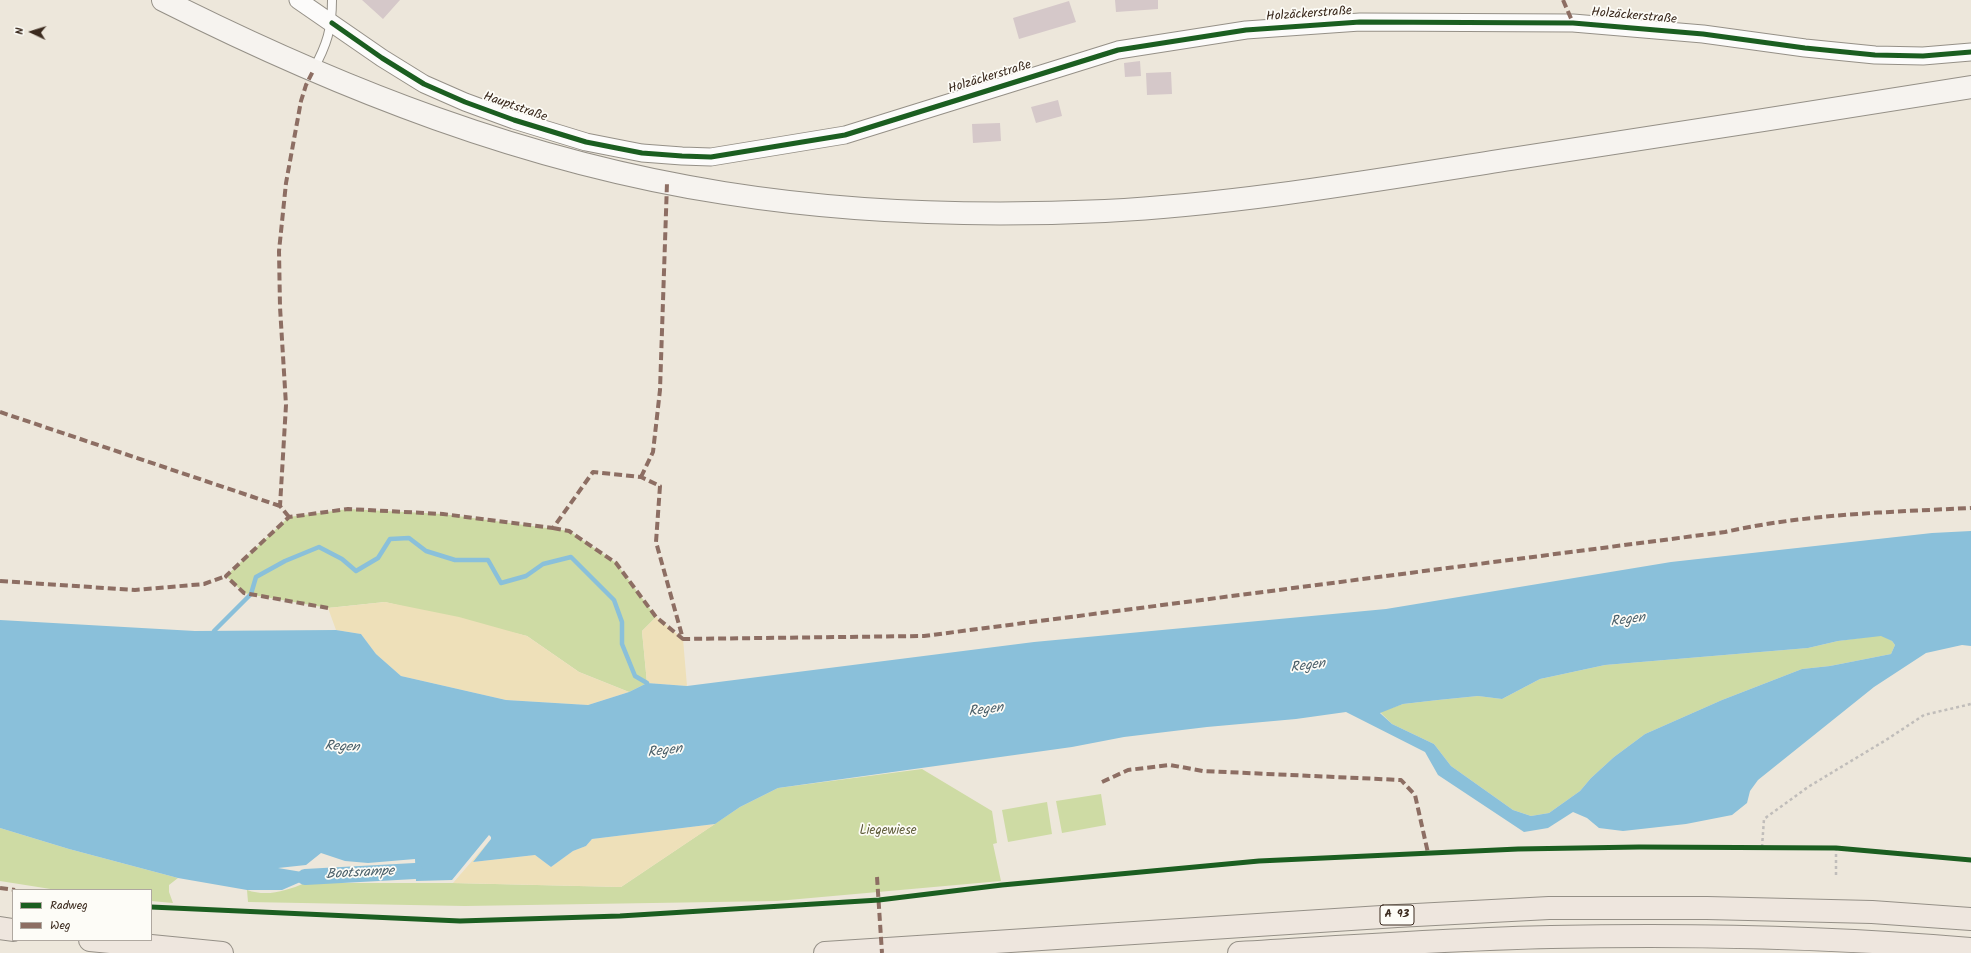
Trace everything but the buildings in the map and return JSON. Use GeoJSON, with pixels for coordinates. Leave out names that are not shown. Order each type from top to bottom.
{"type":"FeatureCollection","features":[{"type":"Feature","properties":{"kind":"highway","name":"A 93"},"geometry":{"type":"LineString","coordinates":[[825,953],[1397,916],[1550,908],[1707,908],[1872,912],[1971,919]]}},
{"type":"Feature","properties":{"kind":"highway"},"geometry":{"type":"LineString","coordinates":[[0,928],[12,930]]}},
{"type":"Feature","properties":{"kind":"highway","name":"A 93"},"geometry":{"type":"LineString","coordinates":[[1239,953],[1551,937],[1708,937],[1872,941],[1971,949]]}},
{"type":"Feature","properties":{"kind":"highway"},"geometry":{"type":"LineString","coordinates":[[100,941],[222,953]]}},
{"type":"Feature","properties":{"kind":"main road"},"geometry":{"type":"LineString","coordinates":[[163,0],[313,71],[482,136],[549,156],[662,182],[762,199],[863,209],[937,214],[1011,214],[1109,211],[1333,187],[1971,87]]}},
{"type":"Feature","properties":{"kind":"street","name":"Hauptstraße"},"geometry":{"type":"LineString","coordinates":[[298,0],[382,58],[424,84],[465,102],[514,120],[586,142],[642,153],[711,157]]}},
{"type":"Feature","properties":{"kind":"street","name":"Holzäckerstraße"},"geometry":{"type":"LineString","coordinates":[[711,157],[845,135],[1118,50],[1246,30],[1360,22],[1573,23],[1703,34],[1805,48],[1875,55],[1923,56],[1971,52]]}},
{"type":"Feature","properties":{"kind":"lane"},"geometry":{"type":"LineString","coordinates":[[313,71],[322,55],[332,23],[332,0]]}},
{"type":"Feature","properties":{"kind":"path"},"geometry":{"type":"LineString","coordinates":[[1762,847],[1764,819],[1808,787],[1886,740],[1924,715],[1971,704]]}},
{"type":"Feature","properties":{"kind":"path"},"geometry":{"type":"LineString","coordinates":[[1836,848],[1836,878]]}},
{"type":"Feature","properties":{"kind":"green space"},"geometry":{"type":"Polygon","coordinates":[[[348,509],[443,514],[569,531],[616,563],[656,617],[642,631],[647,683],[629,692],[579,672],[527,636],[385,602],[328,608],[259,596],[244,593],[226,576],[289,517],[348,509]]]}},
{"type":"Feature","properties":{"kind":"green space"},"geometry":{"type":"Polygon","coordinates":[[[1881,635],[1892,641],[1895,645],[1891,654],[1830,666],[1802,669],[1722,700],[1645,734],[1614,757],[1591,778],[1580,791],[1549,813],[1531,816],[1513,810],[1451,766],[1434,744],[1392,724],[1380,712],[1403,704],[1438,700],[1478,696],[1502,699],[1540,679],[1605,665],[1808,648],[1838,641],[1881,635]]]}},
{"type":"Feature","properties":{"kind":"green space","name":"Liegewiese"},"geometry":{"type":"Polygon","coordinates":[[[922,769],[992,811],[997,843],[993,844],[1001,881],[777,901],[465,906],[248,902],[247,890],[269,893],[305,883],[453,883],[621,887],[740,807],[778,788],[922,769]]]}},
{"type":"Feature","properties":{"kind":"green space"},"geometry":{"type":"Polygon","coordinates":[[[1101,794],[1106,825],[1062,833],[1056,801],[1101,794]]]}},
{"type":"Feature","properties":{"kind":"green space"},"geometry":{"type":"Polygon","coordinates":[[[1047,802],[1052,834],[1008,842],[1002,810],[1047,802]]]}},
{"type":"Feature","properties":{"kind":"green space"},"geometry":{"type":"Polygon","coordinates":[[[0,828],[69,849],[178,878],[169,885],[169,892],[173,903],[152,901],[152,889],[51,889],[0,881],[0,828]]]}},
{"type":"Feature","properties":{"kind":"sand"},"geometry":{"type":"Polygon","coordinates":[[[385,602],[459,617],[527,636],[579,672],[629,692],[588,705],[506,700],[401,676],[376,654],[361,634],[336,630],[328,608],[385,602]]]}},
{"type":"Feature","properties":{"kind":"sand"},"geometry":{"type":"Polygon","coordinates":[[[656,617],[683,639],[687,686],[647,683],[642,631],[656,617]]]}},
{"type":"Feature","properties":{"kind":"sand"},"geometry":{"type":"Polygon","coordinates":[[[715,824],[621,887],[453,883],[491,839],[473,862],[535,855],[551,867],[573,851],[586,846],[592,839],[715,824]]]}},
{"type":"Feature","properties":{"kind":"water","name":"Regen"},"geometry":{"type":"Polygon","coordinates":[[[1971,531],[1971,646],[1962,645],[1926,653],[1874,687],[1758,780],[1750,791],[1747,803],[1732,815],[1686,824],[1623,831],[1599,828],[1587,818],[1573,812],[1548,828],[1524,832],[1438,775],[1425,752],[1346,712],[1296,719],[1207,727],[1124,737],[1072,747],[778,788],[740,807],[715,824],[592,839],[586,846],[573,851],[551,867],[535,855],[473,862],[491,839],[489,835],[452,880],[416,881],[415,859],[368,863],[345,861],[321,853],[306,865],[278,868],[308,873],[305,880],[282,890],[247,890],[178,878],[69,849],[0,828],[0,620],[195,631],[336,630],[361,634],[376,654],[401,676],[506,700],[588,705],[629,692],[647,683],[687,686],[1034,642],[1386,609],[1671,562],[1932,533],[1971,531]],[[1881,636],[1838,641],[1808,648],[1605,665],[1540,679],[1502,699],[1478,696],[1403,704],[1380,713],[1392,724],[1434,744],[1451,766],[1513,810],[1531,816],[1549,813],[1580,791],[1591,778],[1614,757],[1645,734],[1722,700],[1802,669],[1830,666],[1891,654],[1895,645],[1892,641],[1881,636]]]}},
{"type":"Feature","properties":{"kind":"waterway"},"geometry":{"type":"LineString","coordinates":[[214,631],[251,594],[256,577],[285,561],[319,547],[342,559],[356,571],[378,558],[390,539],[409,538],[426,551],[455,560],[488,560],[501,583],[526,576],[543,564],[571,557],[614,600],[622,622],[622,644],[635,676],[647,683]]}},
{"type":"Feature","properties":{"kind":"waterway","name":"Bootsrampe"},"geometry":{"type":"LineString","coordinates":[[305,877],[415,871]]}},
{"type":"Feature","properties":{"kind":"marked path"},"geometry":{"type":"LineString","coordinates":[[1563,0],[1573,23]]}},
{"type":"Feature","properties":{"kind":"marked path"},"geometry":{"type":"LineString","coordinates":[[289,517],[280,506],[286,405],[280,307],[279,251],[286,183],[301,101],[306,85],[313,71]]}},
{"type":"Feature","properties":{"kind":"marked path"},"geometry":{"type":"LineString","coordinates":[[641,477],[653,452],[660,390],[667,183]]}},
{"type":"Feature","properties":{"kind":"marked path"},"geometry":{"type":"LineString","coordinates":[[0,412],[280,506]]}},
{"type":"Feature","properties":{"kind":"marked path"},"geometry":{"type":"LineString","coordinates":[[328,608],[244,593],[226,576],[289,517],[348,509],[443,514],[553,528],[593,472],[641,477],[660,486],[656,542],[683,639],[924,636],[1725,532],[1786,521],[1847,515],[1971,508]]}},
{"type":"Feature","properties":{"kind":"marked path"},"geometry":{"type":"LineString","coordinates":[[553,528],[569,531],[616,563],[656,617],[683,639]]}},
{"type":"Feature","properties":{"kind":"marked path"},"geometry":{"type":"LineString","coordinates":[[0,581],[135,590],[204,584],[226,576]]}},
{"type":"Feature","properties":{"kind":"marked path"},"geometry":{"type":"LineString","coordinates":[[1102,782],[1128,770],[1170,765],[1203,771],[1401,780],[1415,795],[1428,853]]}},
{"type":"Feature","properties":{"kind":"marked path"},"geometry":{"type":"LineString","coordinates":[[877,877],[882,953]]}},
{"type":"Feature","properties":{"kind":"marked path"},"geometry":{"type":"LineString","coordinates":[[0,888],[12,890]]}},
{"type":"Feature","properties":{"kind":"cycle path"},"geometry":{"type":"LineString","coordinates":[[332,23],[382,58],[424,84],[465,102],[514,120],[586,142],[642,153],[711,157],[845,135],[1118,50],[1246,30],[1360,22],[1573,23],[1703,34],[1805,48],[1875,55],[1923,56],[1971,52]]}},
{"type":"Feature","properties":{"kind":"cycle path"},"geometry":{"type":"LineString","coordinates":[[152,907],[460,921],[620,916],[879,900],[1002,885],[1259,861],[1518,849],[1639,847],[1836,848],[1971,860]]}}]}
